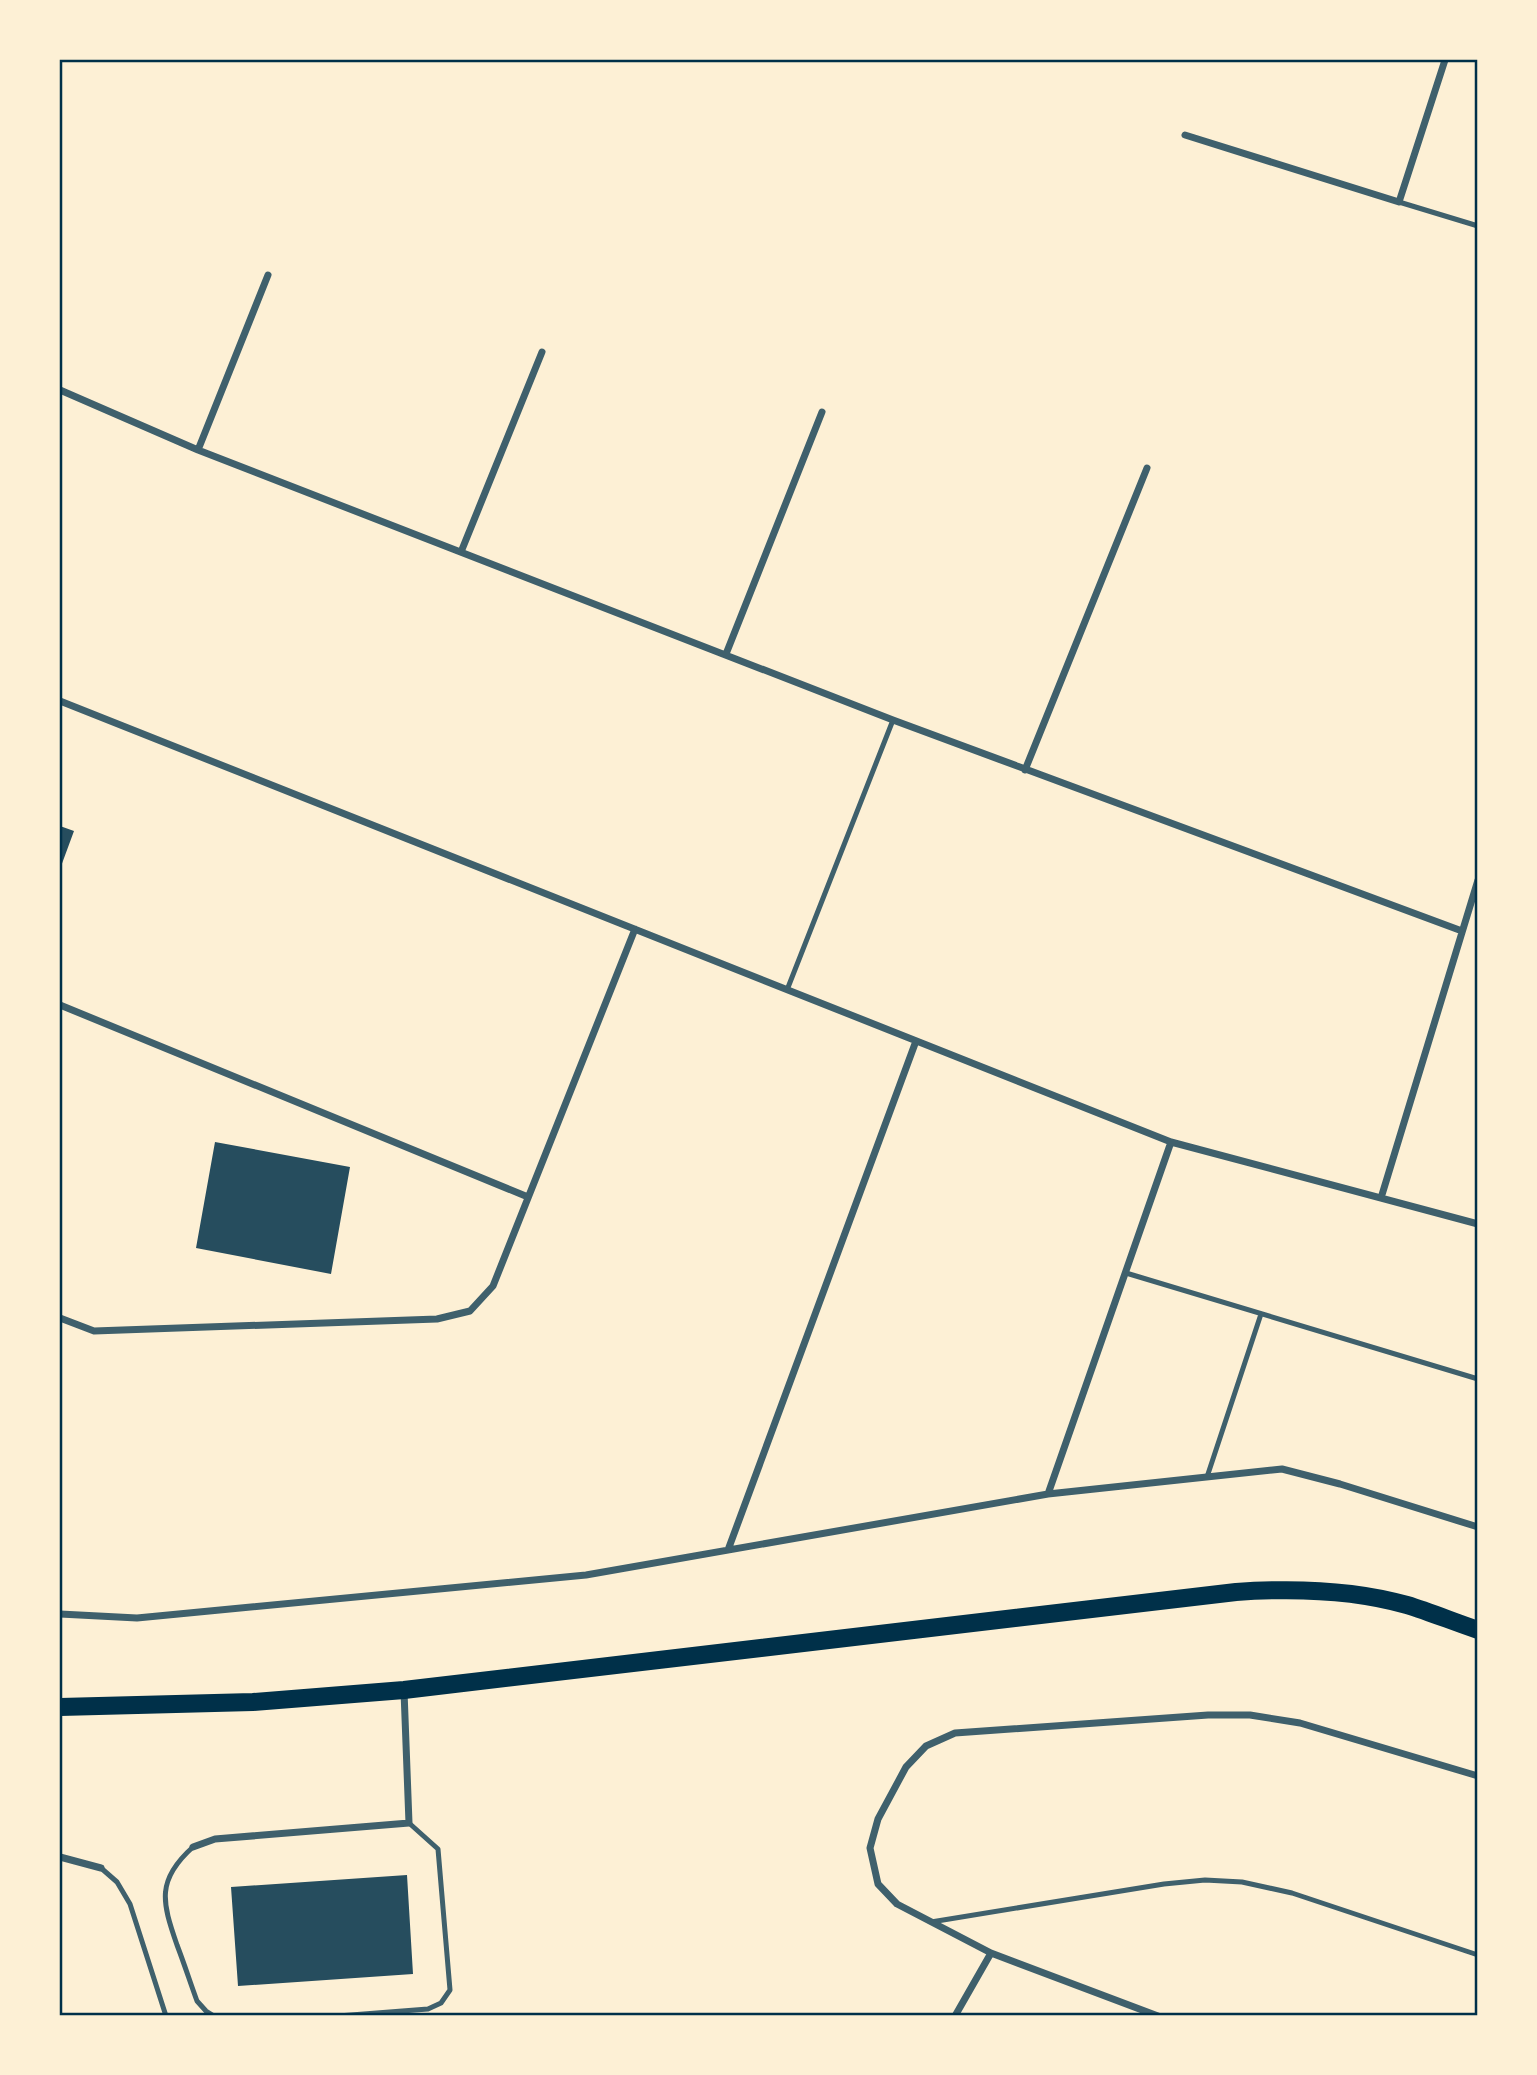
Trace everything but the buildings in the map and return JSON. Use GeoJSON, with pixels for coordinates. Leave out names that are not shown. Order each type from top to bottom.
{"type":"FeatureCollection","features":[{"type":"Feature","properties":{"kind":"main road"},"geometry":{"type":"LineString","coordinates":[[60,1707],[253,1702],[404,1690],[1286,1588],[1341,1592],[1405,1604],[1478,1630]]}},
{"type":"Feature","properties":{"kind":"street"},"geometry":{"type":"LineString","coordinates":[[1185,135],[1399,202],[1445,60]]}},
{"type":"Feature","properties":{"kind":"street"},"geometry":{"type":"LineString","coordinates":[[198,450],[268,275]]}},
{"type":"Feature","properties":{"kind":"street"},"geometry":{"type":"LineString","coordinates":[[461,552],[541,352]]}},
{"type":"Feature","properties":{"kind":"street"},"geometry":{"type":"LineString","coordinates":[[60,390],[198,450],[893,720],[1462,931]]}},
{"type":"Feature","properties":{"kind":"street"},"geometry":{"type":"LineString","coordinates":[[726,654],[822,412]]}},
{"type":"Feature","properties":{"kind":"street"},"geometry":{"type":"LineString","coordinates":[[1025,770],[1147,468]]}},
{"type":"Feature","properties":{"kind":"street"},"geometry":{"type":"LineString","coordinates":[[60,701],[1171,1142],[1478,1224]]}},
{"type":"Feature","properties":{"kind":"street"},"geometry":{"type":"LineString","coordinates":[[1381,1198],[1478,880]]}},
{"type":"Feature","properties":{"kind":"street"},"geometry":{"type":"LineString","coordinates":[[60,1318],[94,1331],[437,1319],[470,1311],[493,1286],[635,929]]}},
{"type":"Feature","properties":{"kind":"street"},"geometry":{"type":"LineString","coordinates":[[60,1005],[528,1196]]}},
{"type":"Feature","properties":{"kind":"street"},"geometry":{"type":"LineString","coordinates":[[728,1550],[916,1041]]}},
{"type":"Feature","properties":{"kind":"street"},"geometry":{"type":"LineString","coordinates":[[1048,1494],[1171,1142]]}},
{"type":"Feature","properties":{"kind":"street"},"geometry":{"type":"LineString","coordinates":[[60,1614],[137,1618],[586,1574],[1048,1494],[1282,1469],[1478,1527]]}},
{"type":"Feature","properties":{"kind":"street"},"geometry":{"type":"LineString","coordinates":[[193,1847],[215,1839],[409,1823],[404,1690]]}},
{"type":"Feature","properties":{"kind":"street"},"geometry":{"type":"LineString","coordinates":[[1158,2015],[990,1953],[897,1905],[878,1884],[870,1849],[878,1819],[906,1767],[926,1746],[955,1732],[1208,1715],[1250,1715],[1300,1723],[1478,1776]]}},
{"type":"Feature","properties":{"kind":"street"},"geometry":{"type":"LineString","coordinates":[[60,1857],[101,1868]]}},
{"type":"Feature","properties":{"kind":"street"},"geometry":{"type":"LineString","coordinates":[[955,2015],[990,1953]]}},
{"type":"Feature","properties":{"kind":"lane"},"geometry":{"type":"LineString","coordinates":[[1399,202],[1478,226]]}},
{"type":"Feature","properties":{"kind":"lane"},"geometry":{"type":"LineString","coordinates":[[787,990],[893,720]]}},
{"type":"Feature","properties":{"kind":"lane"},"geometry":{"type":"LineString","coordinates":[[1126,1273],[1478,1379]]}},
{"type":"Feature","properties":{"kind":"lane"},"geometry":{"type":"LineString","coordinates":[[1207,1477],[1261,1314]]}},
{"type":"Feature","properties":{"kind":"lane"},"geometry":{"type":"LineString","coordinates":[[338,2015],[428,2008],[441,2003],[450,1990],[438,1849],[409,1823]]}},
{"type":"Feature","properties":{"kind":"lane"},"geometry":{"type":"LineString","coordinates":[[193,1847],[179,1860],[170,1875],[165,1894],[165,1912],[197,2001],[214,2015]]}},
{"type":"Feature","properties":{"kind":"lane"},"geometry":{"type":"LineString","coordinates":[[101,1868],[117,1882],[130,1904],[166,2015]]}},
{"type":"Feature","properties":{"kind":"lane"},"geometry":{"type":"LineString","coordinates":[[931,1922],[1164,1884],[1205,1880],[1242,1882],[1292,1894],[1478,1955]]}}]}
